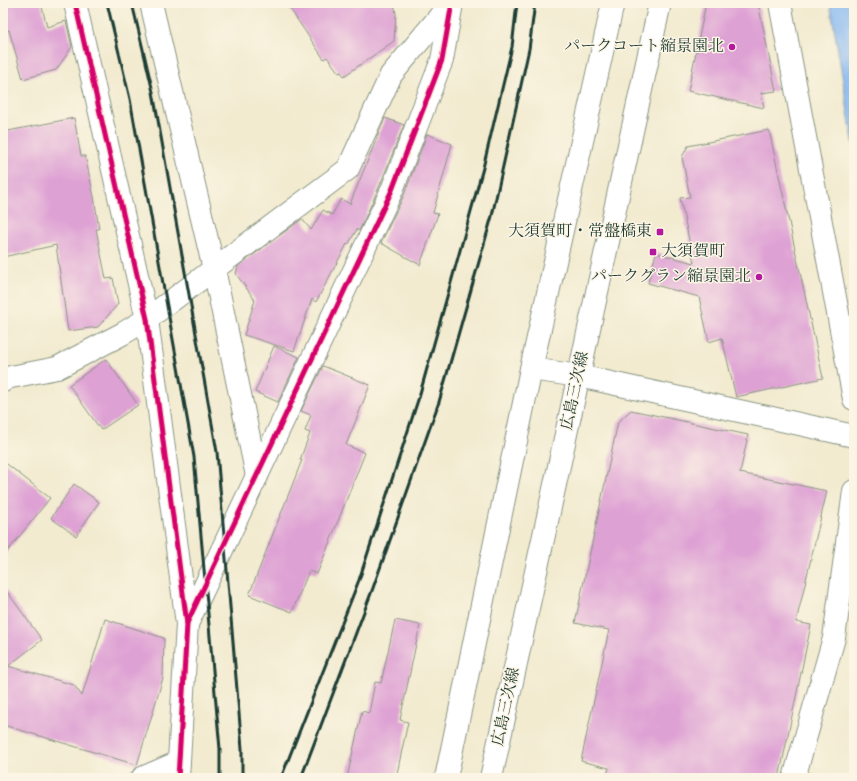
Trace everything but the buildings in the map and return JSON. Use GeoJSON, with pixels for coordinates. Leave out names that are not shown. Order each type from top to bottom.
{"type":"FeatureCollection","features":[{"type":"Feature","properties":{"kind":"street"},"geometry":{"type":"LineString","coordinates":[[75,3],[147,319],[187,624],[179,770],[142,778]]}},
{"type":"Feature","properties":{"kind":"street"},"geometry":{"type":"LineString","coordinates":[[151,3],[214,268],[257,476]]}},
{"type":"Feature","properties":{"kind":"street"},"geometry":{"type":"LineString","coordinates":[[3,380],[6,378],[57,368],[122,334],[147,319],[348,169],[391,75],[452,3]]}},
{"type":"Feature","properties":{"kind":"street"},"geometry":{"type":"LineString","coordinates":[[187,624],[392,190],[442,60],[452,3]]}},
{"type":"Feature","properties":{"kind":"street"},"geometry":{"type":"LineString","coordinates":[[446,778],[531,369],[613,3]]}},
{"type":"Feature","properties":{"kind":"street","name":"広島三次線"},"geometry":{"type":"LineString","coordinates":[[491,778],[660,3]]}},
{"type":"Feature","properties":{"kind":"street"},"geometry":{"type":"LineString","coordinates":[[780,3],[854,399]]}},
{"type":"Feature","properties":{"kind":"street"},"geometry":{"type":"LineString","coordinates":[[531,369],[579,376],[854,436]]}},
{"type":"Feature","properties":{"kind":"street"},"geometry":{"type":"LineString","coordinates":[[794,778],[834,638],[854,491]]}},
{"type":"Feature","properties":{"kind":"water"},"geometry":{"type":"Polygon","coordinates":[[[830,3],[854,3],[854,148],[830,3]]]}},
{"type":"Feature","properties":{"kind":"railway"},"geometry":{"type":"LineString","coordinates":[[107,3],[130,99],[194,457],[220,749],[220,778]]}},
{"type":"Feature","properties":{"kind":"railway"},"geometry":{"type":"LineString","coordinates":[[132,3],[153,92],[217,452],[242,749],[242,778]]}},
{"type":"Feature","properties":{"kind":"railway"},"geometry":{"type":"LineString","coordinates":[[281,778],[359,580],[419,397],[483,168],[512,47],[517,3]]}},
{"type":"Feature","properties":{"kind":"railway"},"geometry":{"type":"LineString","coordinates":[[301,778],[373,588],[439,402],[492,216],[529,49],[535,3]]}},
{"type":"Feature","properties":{"kind":"cycle path"},"geometry":{"type":"LineString","coordinates":[[75,3],[147,319],[187,624],[178,778]]}},
{"type":"Feature","properties":{"kind":"cycle path"},"geometry":{"type":"LineString","coordinates":[[187,623],[392,190],[442,60],[452,3]]}},
{"type":"Feature","properties":{"kind":"place","name":"パークコート縮景園北"},"geometry":{"type":"Point","coordinates":[732,47]}},
{"type":"Feature","properties":{"kind":"place","name":"大須賀町・常盤橋東"},"geometry":{"type":"Point","coordinates":[660,232]}},
{"type":"Feature","properties":{"kind":"place","name":"大須賀町"},"geometry":{"type":"Point","coordinates":[653,252]}},
{"type":"Feature","properties":{"kind":"place","name":"パークグラン縮景園北"},"geometry":{"type":"Point","coordinates":[759,277]}}]}
